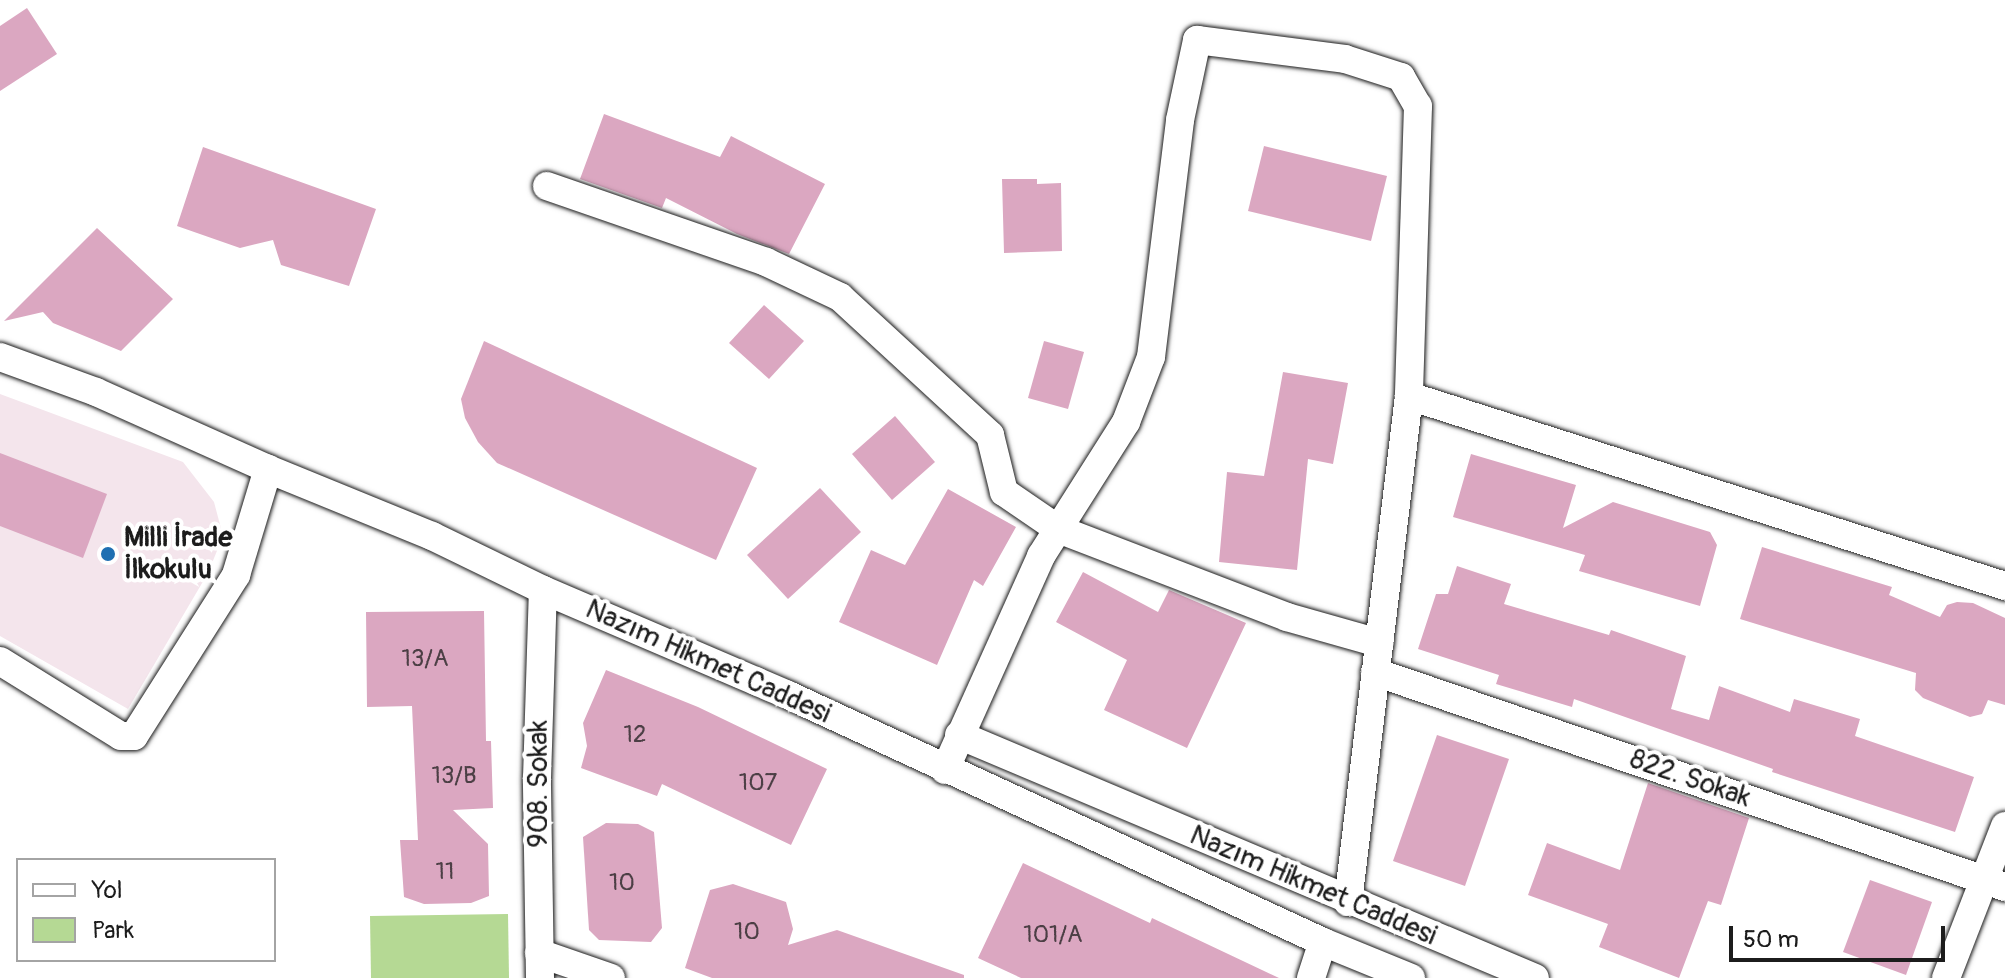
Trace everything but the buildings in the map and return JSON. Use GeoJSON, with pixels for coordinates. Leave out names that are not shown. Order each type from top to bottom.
{"type":"FeatureCollection","features":[{"type":"Feature","properties":{"kind":"street"},"geometry":{"type":"LineString","coordinates":[[945,770],[1041,556],[1126,422],[1151,357],[1180,120],[1197,40],[1345,59],[1401,77],[1418,106],[1409,396],[1348,902]]}},
{"type":"Feature","properties":{"kind":"street"},"geometry":{"type":"LineString","coordinates":[[547,186],[766,262],[840,297],[990,435],[1004,492],[1058,529],[1287,617],[1379,643]]}},
{"type":"Feature","properties":{"kind":"street","name":"Nazım Hikmet Caddesi"},"geometry":{"type":"LineString","coordinates":[[0,357],[96,392],[268,469],[432,536],[543,590],[788,695],[1323,942],[1411,978]]}},
{"type":"Feature","properties":{"kind":"street"},"geometry":{"type":"LineString","coordinates":[[1409,396],[2005,586]]}},
{"type":"Feature","properties":{"kind":"street"},"geometry":{"type":"LineString","coordinates":[[0,661],[121,736],[134,736],[236,575],[268,469]]}},
{"type":"Feature","properties":{"kind":"street","name":"908. Sokak"},"geometry":{"type":"LineString","coordinates":[[540,966],[537,778],[543,590]]}},
{"type":"Feature","properties":{"kind":"street","name":"822. Sokak"},"geometry":{"type":"LineString","coordinates":[[1375,672],[1994,883]]}},
{"type":"Feature","properties":{"kind":"street","name":"Nazım Hikmet Caddesi"},"geometry":{"type":"LineString","coordinates":[[959,735],[1348,902],[1535,978]]}},
{"type":"Feature","properties":{"kind":"street"},"geometry":{"type":"LineString","coordinates":[[1946,978],[1994,883],[2005,826]]}},
{"type":"Feature","properties":{"kind":"street"},"geometry":{"type":"LineString","coordinates":[[1311,978],[1323,942]]}},
{"type":"Feature","properties":{"kind":"street"},"geometry":{"type":"LineString","coordinates":[[540,966],[611,978]]}},
{"type":"Feature","properties":{"kind":"shaded area","name":"Milli İrade İlkokulu"},"geometry":{"type":"Polygon","coordinates":[[[0,394],[183,462],[214,502],[223,536],[208,573],[128,709],[0,636],[0,394]]]}},
{"type":"Feature","properties":{"kind":"green space"},"geometry":{"type":"Polygon","coordinates":[[[508,914],[509,978],[371,978],[370,916],[508,914]]]}},
{"type":"Feature","properties":{"kind":"place","name":"Milli İrade İlkokulu"},"geometry":{"type":"Point","coordinates":[108,554]}}]}
